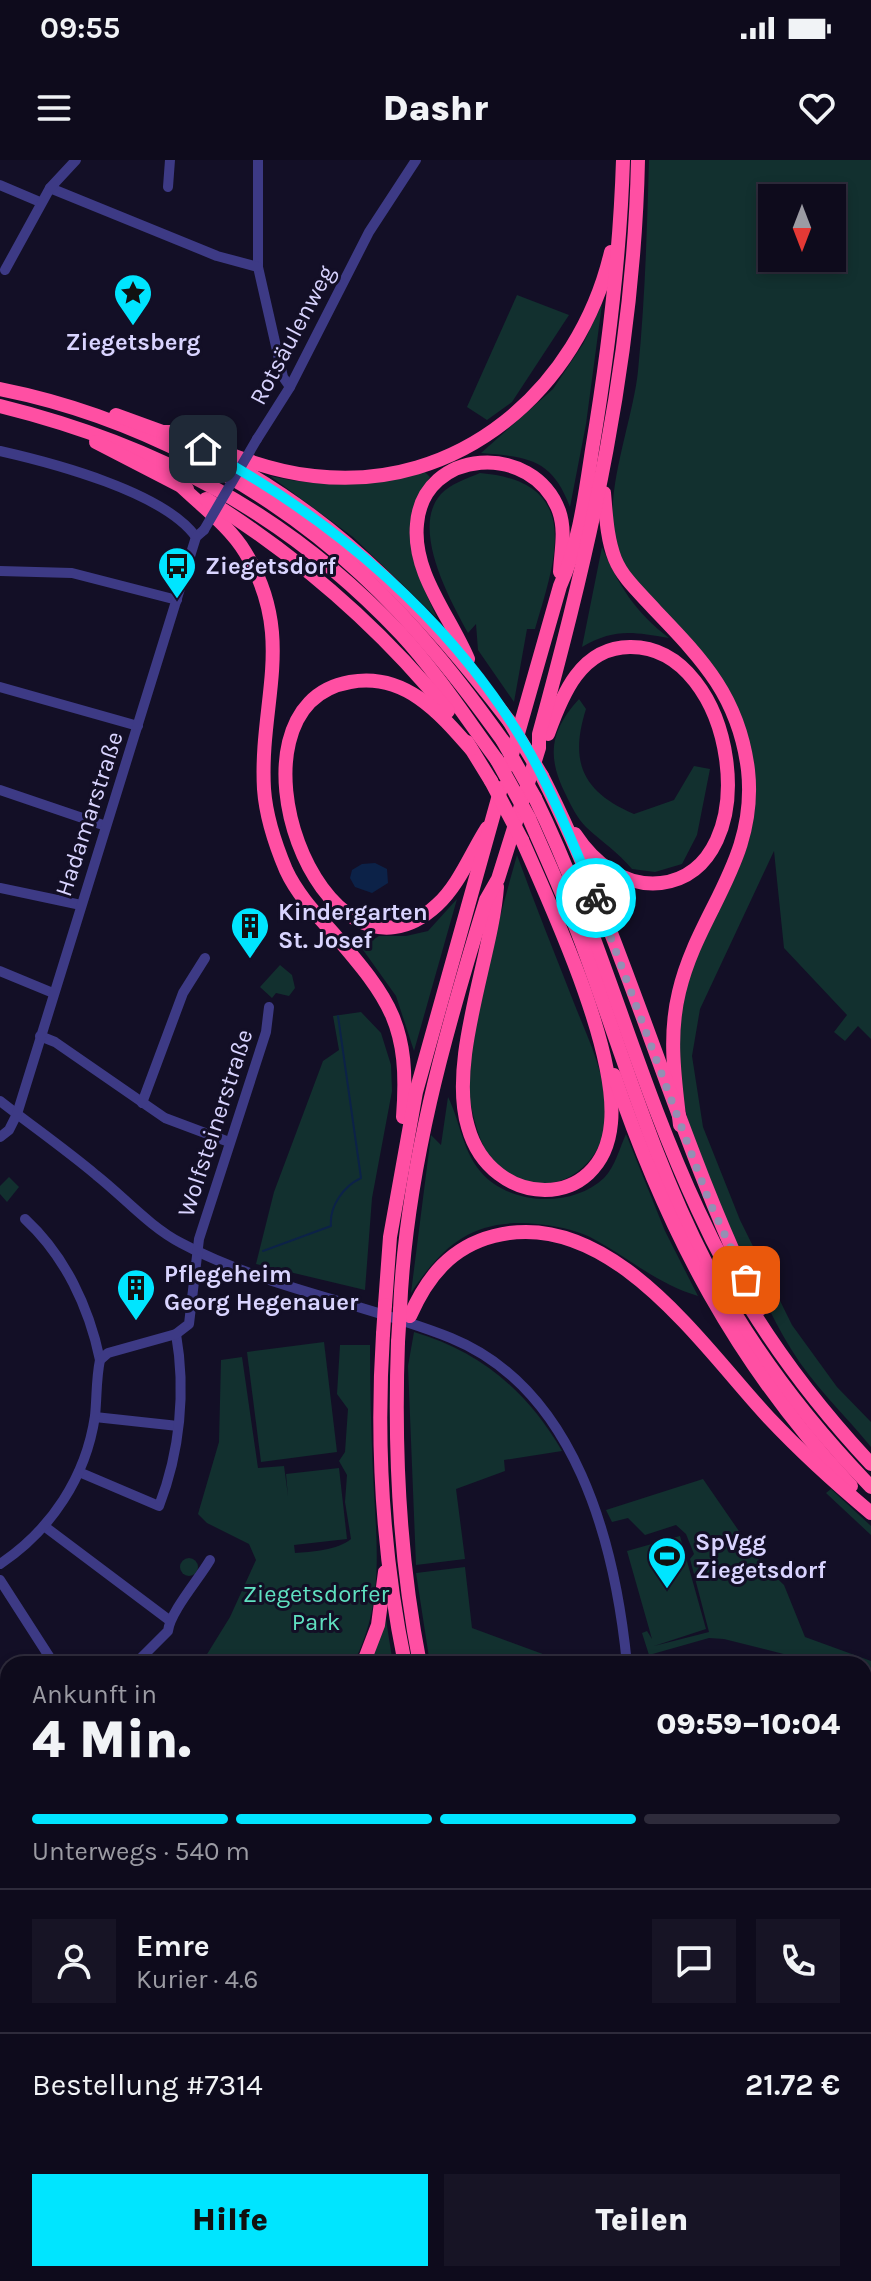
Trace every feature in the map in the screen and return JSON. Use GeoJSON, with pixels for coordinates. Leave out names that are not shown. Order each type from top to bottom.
{"type":"FeatureCollection","features":[{"type":"Feature","properties":{"kind":"highway"},"geometry":{"type":"LineString","coordinates":[[404,1656],[388,1545],[381,1451],[383,1334],[390,1237],[404,1152],[432,1029],[560,586],[569,565],[595,433],[621,209],[623,160]]}},
{"type":"Feature","properties":{"kind":"highway"},"geometry":{"type":"LineString","coordinates":[[539,748],[539,734],[579,589],[602,481],[626,320],[638,160]]}},
{"type":"Feature","properties":{"kind":"highway"},"geometry":{"type":"LineString","coordinates":[[163,432],[174,432],[254,463],[313,476],[387,474],[451,453],[509,420],[562,364],[582,333],[600,291],[621,209]]}},
{"type":"Feature","properties":{"kind":"highway"},"geometry":{"type":"LineString","coordinates":[[0,389],[66,406],[151,439],[207,466],[300,524],[358,571],[436,653],[503,741],[535,798],[583,903],[690,1192],[731,1276],[772,1343],[816,1402],[871,1464]]}},
{"type":"Feature","properties":{"kind":"highway"},"geometry":{"type":"LineString","coordinates":[[66,406],[80,404],[163,432],[242,470],[314,517],[387,577],[474,674],[509,721],[559,809],[610,932],[680,1125],[772,1343]]}},
{"type":"Feature","properties":{"kind":"highway"},"geometry":{"type":"LineString","coordinates":[[0,406],[132,446],[177,466],[250,509],[320,559],[401,634],[497,760],[529,818],[584,949],[658,1157],[706,1262],[771,1368],[824,1436],[871,1487]]}},
{"type":"Feature","properties":{"kind":"highway"},"geometry":{"type":"LineString","coordinates":[[45,418],[182,487],[244,523],[307,568],[368,621],[447,710],[491,781],[522,840],[549,900],[664,1208],[718,1312],[794,1422],[871,1504]]}},
{"type":"Feature","properties":{"kind":"highway"},"geometry":{"type":"LineString","coordinates":[[474,674],[431,585],[418,545],[416,523],[420,508],[436,484],[462,466],[479,462],[512,464],[529,473],[550,495],[558,511],[563,538],[560,586]]}},
{"type":"Feature","properties":{"kind":"highway"},"geometry":{"type":"LineString","coordinates":[[602,481],[615,560],[639,592],[714,674],[738,725],[748,769],[746,823],[738,862],[701,935],[679,992],[672,1063],[680,1125]]}},
{"type":"Feature","properties":{"kind":"highway"},"geometry":{"type":"LineString","coordinates":[[182,487],[245,551],[262,587],[273,633],[275,659],[264,758],[267,812],[280,855],[298,891],[378,987],[399,1028],[405,1059],[404,1152]]}},
{"type":"Feature","properties":{"kind":"highway"},"geometry":{"type":"LineString","coordinates":[[559,809],[594,858],[627,880],[659,883],[683,876],[711,849],[726,810],[722,736],[696,679],[685,667],[658,651],[624,647],[594,657],[578,671],[539,748],[498,879],[470,1028],[465,1099],[467,1126],[486,1166],[499,1177],[520,1188],[552,1190],[580,1180],[603,1157],[611,1123],[611,1097],[595,1026]]}},
{"type":"Feature","properties":{"kind":"highway"},"geometry":{"type":"LineString","coordinates":[[471,749],[439,711],[409,691],[374,680],[337,684],[311,702],[294,729],[287,779],[294,834],[315,879],[336,905],[362,921],[390,925],[412,921],[437,905],[491,821]]}},
{"type":"Feature","properties":{"kind":"highway"},"geometry":{"type":"LineString","coordinates":[[419,1656],[400,1516],[396,1449],[398,1342],[405,1313],[410,1208],[432,1089],[486,900],[498,879]]}},
{"type":"Feature","properties":{"kind":"highway"},"geometry":{"type":"LineString","coordinates":[[405,1313],[437,1269],[468,1245],[521,1232],[567,1239],[616,1264],[657,1295],[772,1421],[871,1513]]}},
{"type":"Feature","properties":{"kind":"highway"},"geometry":{"type":"LineString","coordinates":[[366,1656],[378,1625],[388,1545]]}},
{"type":"Feature","properties":{"kind":"street"},"geometry":{"type":"LineString","coordinates":[[5,270],[30,230],[40,202],[66,165],[76,160]]}},
{"type":"Feature","properties":{"kind":"street"},"geometry":{"type":"LineString","coordinates":[[168,187],[170,160]]}},
{"type":"Feature","properties":{"kind":"street"},"geometry":{"type":"LineString","coordinates":[[258,160],[258,267],[283,377],[290,387]]}},
{"type":"Feature","properties":{"kind":"street","name":"Rotsäulenweg"},"geometry":{"type":"LineString","coordinates":[[200,533],[290,387],[369,232],[416,160]]}},
{"type":"Feature","properties":{"kind":"street"},"geometry":{"type":"LineString","coordinates":[[0,185],[40,202]]}},
{"type":"Feature","properties":{"kind":"street"},"geometry":{"type":"LineString","coordinates":[[50,188],[217,256],[258,267]]}},
{"type":"Feature","properties":{"kind":"street"},"geometry":{"type":"LineString","coordinates":[[0,451],[102,479],[200,533]]}},
{"type":"Feature","properties":{"kind":"street","name":"Hadamarstraße"},"geometry":{"type":"LineString","coordinates":[[17,1114],[200,533]]}},
{"type":"Feature","properties":{"kind":"street"},"geometry":{"type":"LineString","coordinates":[[0,571],[72,573],[177,600]]}},
{"type":"Feature","properties":{"kind":"street"},"geometry":{"type":"LineString","coordinates":[[0,687],[138,726]]}},
{"type":"Feature","properties":{"kind":"street"},"geometry":{"type":"LineString","coordinates":[[0,790],[106,826]]}},
{"type":"Feature","properties":{"kind":"street"},"geometry":{"type":"LineString","coordinates":[[0,888],[81,905]]}},
{"type":"Feature","properties":{"kind":"street"},"geometry":{"type":"LineString","coordinates":[[142,1103],[183,993],[205,958]]}},
{"type":"Feature","properties":{"kind":"street"},"geometry":{"type":"LineString","coordinates":[[0,971],[53,993]]}},
{"type":"Feature","properties":{"kind":"street","name":"Wolfsteinerstraße"},"geometry":{"type":"LineString","coordinates":[[176,1334],[183,1331],[192,1317],[198,1250],[229,1142],[266,1032],[269,1007]]}},
{"type":"Feature","properties":{"kind":"street"},"geometry":{"type":"LineString","coordinates":[[40,1036],[55,1042],[165,1118],[229,1142]]}},
{"type":"Feature","properties":{"kind":"street"},"geometry":{"type":"LineString","coordinates":[[0,1101],[167,1235],[198,1250],[453,1339],[486,1357],[520,1385],[536,1401],[568,1450],[608,1545],[621,1607],[626,1656]]}},
{"type":"Feature","properties":{"kind":"street"},"geometry":{"type":"LineString","coordinates":[[0,1137],[9,1130],[17,1114]]}},
{"type":"Feature","properties":{"kind":"street"},"geometry":{"type":"LineString","coordinates":[[0,1564],[44,1526],[65,1501],[79,1472],[95,1417],[100,1360],[70,1275],[44,1237],[25,1219]]}},
{"type":"Feature","properties":{"kind":"street"},"geometry":{"type":"LineString","coordinates":[[79,1472],[159,1506],[167,1484],[178,1426],[180,1363],[176,1334],[108,1353],[100,1360]]}},
{"type":"Feature","properties":{"kind":"street"},"geometry":{"type":"LineString","coordinates":[[95,1417],[178,1426]]}},
{"type":"Feature","properties":{"kind":"street"},"geometry":{"type":"LineString","coordinates":[[44,1526],[169,1620]]}},
{"type":"Feature","properties":{"kind":"street"},"geometry":{"type":"LineString","coordinates":[[143,1656],[168,1631],[169,1620],[194,1588],[210,1560]]}},
{"type":"Feature","properties":{"kind":"street"},"geometry":{"type":"LineString","coordinates":[[0,1580],[49,1656]]}},
{"type":"Feature","properties":{"kind":"green space"},"geometry":{"type":"Polygon","coordinates":[[[649,160],[871,160],[871,1039],[858,1026],[845,1041],[834,1032],[847,1015],[784,948],[774,851],[700,1009],[692,1056],[703,1127],[740,1220],[792,1325],[837,1387],[871,1422],[871,1447],[809,1375],[780,1331],[705,1173],[684,1102],[679,1065],[679,1029],[685,992],[693,966],[748,842],[754,816],[755,788],[746,735],[728,691],[701,652],[636,581],[616,544],[613,525],[615,481],[635,391],[644,292],[649,160]]]}},
{"type":"Feature","properties":{"kind":"green space"},"geometry":{"type":"Polygon","coordinates":[[[517,295],[569,315],[512,402],[487,420],[467,407],[517,295]]]}},
{"type":"Feature","properties":{"kind":"green space"},"geometry":{"type":"Polygon","coordinates":[[[602,304],[586,424],[570,507],[563,491],[547,470],[526,459],[481,453],[553,389],[583,344],[602,304]]]}},
{"type":"Feature","properties":{"kind":"green space"},"geometry":{"type":"Polygon","coordinates":[[[424,471],[430,477],[413,515],[411,548],[437,618],[353,537],[270,476],[347,484],[424,471]]]}},
{"type":"Feature","properties":{"kind":"green space"},"geometry":{"type":"Polygon","coordinates":[[[480,473],[513,479],[535,491],[549,508],[554,528],[550,576],[535,629],[527,629],[514,702],[478,650],[476,624],[468,633],[460,619],[443,583],[431,544],[433,508],[441,494],[454,484],[480,473]]]}},
{"type":"Feature","properties":{"kind":"green space"},"geometry":{"type":"Polygon","coordinates":[[[602,547],[629,597],[669,638],[614,634],[582,647],[602,547]]]}},
{"type":"Feature","properties":{"kind":"green space"},"geometry":{"type":"Polygon","coordinates":[[[579,699],[586,709],[579,745],[584,774],[603,796],[617,805],[634,814],[674,800],[694,766],[710,769],[697,835],[682,864],[655,872],[632,869],[586,827],[575,812],[556,769],[554,745],[562,723],[579,699]]]}},
{"type":"Feature","properties":{"kind":"green space"},"geometry":{"type":"Polygon","coordinates":[[[517,855],[594,1054],[605,1093],[604,1130],[596,1150],[584,1166],[568,1178],[550,1183],[530,1183],[511,1175],[492,1159],[484,1147],[471,1106],[469,1084],[476,1020],[517,855]]]}},
{"type":"Feature","properties":{"kind":"green space"},"geometry":{"type":"Polygon","coordinates":[[[457,899],[414,1051],[396,996],[361,947],[379,936],[406,936],[428,931],[457,899]]]}},
{"type":"Feature","properties":{"kind":"green space"},"geometry":{"type":"Polygon","coordinates":[[[280,965],[292,975],[295,988],[289,996],[276,993],[272,998],[260,987],[280,965]]]}},
{"type":"Feature","properties":{"kind":"green space"},"geometry":{"type":"Polygon","coordinates":[[[361,1012],[381,1033],[391,1065],[392,1091],[372,1198],[365,1290],[256,1264],[274,1192],[323,1061],[339,1050],[333,1016],[361,1012]]]}},
{"type":"Feature","properties":{"kind":"green space"},"geometry":{"type":"Polygon","coordinates":[[[448,1097],[469,1154],[480,1171],[507,1191],[523,1196],[558,1198],[590,1188],[608,1173],[626,1134],[665,1231],[698,1296],[656,1277],[584,1234],[551,1226],[515,1223],[496,1225],[463,1238],[436,1260],[411,1293],[431,1135],[441,1145],[448,1097]]]}},
{"type":"Feature","properties":{"kind":"green space"},"geometry":{"type":"Polygon","coordinates":[[[9,1177],[19,1187],[7,1202],[0,1194],[0,1186],[9,1177]]]}},
{"type":"Feature","properties":{"kind":"green space"},"geometry":{"type":"Polygon","coordinates":[[[414,1332],[460,1350],[500,1376],[534,1410],[562,1451],[504,1460],[505,1471],[456,1489],[465,1559],[416,1565],[408,1366],[414,1332]]]}},
{"type":"Feature","properties":{"kind":"green space"},"geometry":{"type":"Polygon","coordinates":[[[324,1342],[337,1452],[261,1462],[247,1352],[324,1342]]]}},
{"type":"Feature","properties":{"kind":"green space","name":"Ziegetsdorfer Park"},"geometry":{"type":"Polygon","coordinates":[[[340,1345],[370,1345],[377,1547],[375,1594],[356,1656],[206,1656],[230,1617],[256,1560],[249,1544],[207,1523],[198,1514],[219,1442],[221,1360],[242,1357],[258,1468],[284,1466],[288,1496],[286,1474],[339,1468],[347,1539],[294,1545],[295,1553],[339,1546],[351,1539],[345,1502],[347,1475],[339,1461],[345,1452],[348,1409],[337,1394],[340,1345]]]}},
{"type":"Feature","properties":{"kind":"green space"},"geometry":{"type":"Polygon","coordinates":[[[703,1479],[761,1563],[784,1585],[805,1637],[857,1656],[791,1656],[709,1638],[649,1655],[642,1633],[647,1631],[652,1639],[627,1551],[680,1536],[706,1629],[654,1646],[709,1632],[690,1559],[694,1554],[686,1534],[676,1525],[645,1535],[628,1518],[612,1522],[606,1510],[703,1479]]]}},
{"type":"Feature","properties":{"kind":"green space"},"geometry":{"type":"Polygon","coordinates":[[[831,1489],[871,1526],[871,1535],[826,1493],[831,1489]]]}},
{"type":"Feature","properties":{"kind":"green space"},"geometry":{"type":"Polygon","coordinates":[[[189,1558],[198,1567],[189,1576],[180,1567],[189,1558]]]}},
{"type":"Feature","properties":{"kind":"green space"},"geometry":{"type":"Polygon","coordinates":[[[465,1567],[472,1628],[548,1656],[429,1656],[416,1573],[465,1567]]]}},
{"type":"Feature","properties":{"kind":"green space"},"geometry":{"type":"Polygon","coordinates":[[[385,1613],[392,1656],[371,1656],[385,1613]]]}},
{"type":"Feature","properties":{"kind":"water"},"geometry":{"type":"Polygon","coordinates":[[[375,863],[387,869],[388,883],[372,893],[355,887],[350,878],[352,870],[362,864],[375,863]]]}},
{"type":"Feature","properties":{"kind":"waterway"},"geometry":{"type":"LineString","coordinates":[[263,1251],[331,1226],[332,1211],[339,1198],[361,1178],[338,1016]]}},
{"type":"Feature","properties":{"kind":"way so far"},"geometry":{"type":"LineString","coordinates":[[596,898],[709,1201],[746,1280]]}},
{"type":"Feature","properties":{"kind":"place","name":"Ziegetsberg"},"geometry":{"type":"Point","coordinates":[133,327]}},
{"type":"Feature","properties":{"kind":"place","name":"Ziegetsdorf"},"geometry":{"type":"Point","coordinates":[177,600]}},
{"type":"Feature","properties":{"kind":"place","name":"Kindergarten St. Josef"},"geometry":{"type":"Point","coordinates":[250,960]}},
{"type":"Feature","properties":{"kind":"place","name":"Pflegeheim Georg Hegenauer"},"geometry":{"type":"Point","coordinates":[136,1322]}},
{"type":"Feature","properties":{"kind":"place","name":"SpVgg Ziegetsdorf"},"geometry":{"type":"Point","coordinates":[667,1590]}},
{"type":"Feature","properties":{"kind":"route"},"geometry":{"type":"LineString","coordinates":[[203,449],[271,487],[302,509],[387,577],[432,623],[474,674],[529,752],[559,809],[596,898]]}}]}
